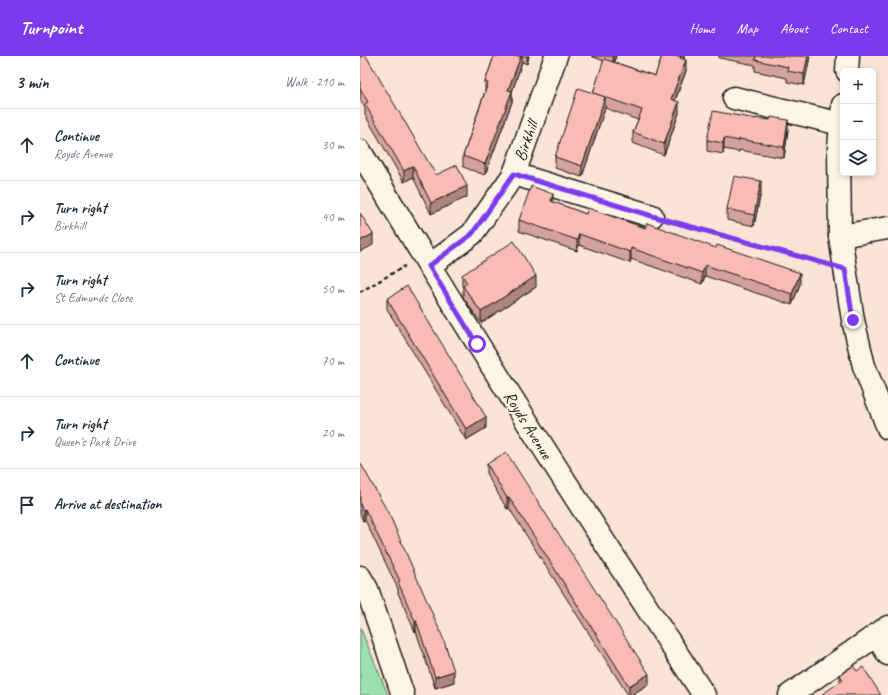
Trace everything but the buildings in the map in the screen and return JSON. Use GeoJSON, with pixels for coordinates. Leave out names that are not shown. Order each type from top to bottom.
{"type":"FeatureCollection","features":[{"type":"Feature","properties":{"kind":"street","name":"Birkhill"},"geometry":{"type":"LineString","coordinates":[[426,261],[472,234],[514,174],[556,56]]}},
{"type":"Feature","properties":{"kind":"street"},"geometry":{"type":"LineString","coordinates":[[847,68],[848,56]]}},
{"type":"Feature","properties":{"kind":"street"},"geometry":{"type":"LineString","coordinates":[[734,98],[840,115]]}},
{"type":"Feature","properties":{"kind":"street"},"geometry":{"type":"LineString","coordinates":[[840,136],[840,236],[853,320],[864,366],[888,428]]}},
{"type":"Feature","properties":{"kind":"street","name":"Royds Avenue"},"geometry":{"type":"LineString","coordinates":[[360,152],[542,448],[704,695]]}},
{"type":"Feature","properties":{"kind":"street"},"geometry":{"type":"LineString","coordinates":[[514,174],[652,216]]}},
{"type":"Feature","properties":{"kind":"street"},"geometry":{"type":"LineString","coordinates":[[840,236],[888,228]]}},
{"type":"Feature","properties":{"kind":"street"},"geometry":{"type":"LineString","coordinates":[[360,577],[367,590],[403,695]]}},
{"type":"Feature","properties":{"kind":"street"},"geometry":{"type":"LineString","coordinates":[[790,695],[882,631],[888,654]]}},
{"type":"Feature","properties":{"kind":"path"},"geometry":{"type":"LineString","coordinates":[[652,216],[845,269]]}},
{"type":"Feature","properties":{"kind":"path"},"geometry":{"type":"LineString","coordinates":[[360,292],[426,261]]}},
{"type":"Feature","properties":{"kind":"green space"},"geometry":{"type":"Polygon","coordinates":[[[360,627],[388,695],[360,695],[360,627]]]}},
{"type":"Feature","properties":{"kind":"route"},"geometry":{"type":"LineString","coordinates":[[477,344],[429,266],[472,234],[514,174],[652,216],[845,269],[853,320]]}}]}
